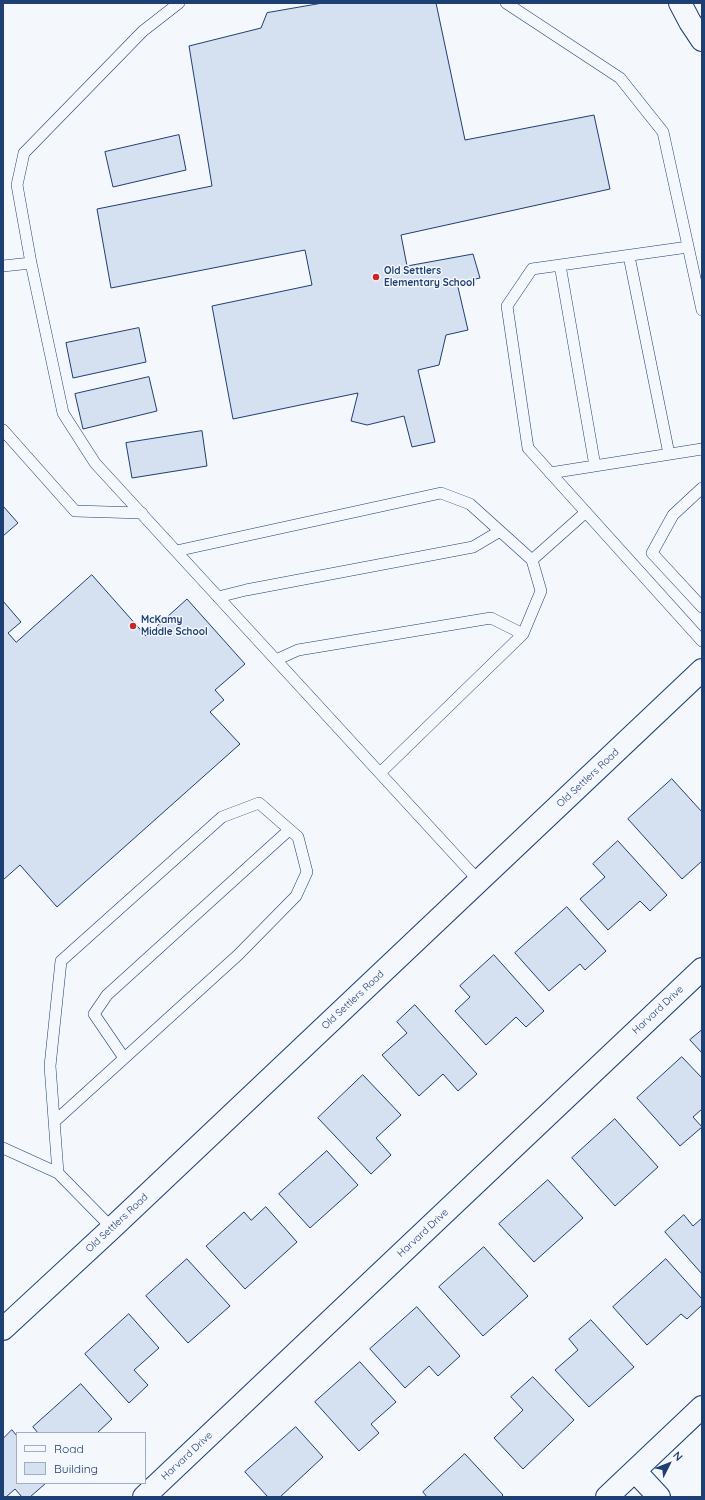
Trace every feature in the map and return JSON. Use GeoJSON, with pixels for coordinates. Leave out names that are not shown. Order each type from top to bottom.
{"type":"FeatureCollection","features":[{"type":"Feature","properties":{"kind":"street"},"geometry":{"type":"LineString","coordinates":[[680,3],[702,40]]}},
{"type":"Feature","properties":{"kind":"street","name":"Old Settlers Road"},"geometry":{"type":"LineString","coordinates":[[3,1330],[702,670]]}},
{"type":"Feature","properties":{"kind":"street","name":"Harvard Drive"},"geometry":{"type":"LineString","coordinates":[[144,1497],[702,969]]}},
{"type":"Feature","properties":{"kind":"street"},"geometry":{"type":"LineString","coordinates":[[607,1497],[702,1407]]}},
{"type":"Feature","properties":{"kind":"street"},"geometry":{"type":"LineString","coordinates":[[635,1471],[659,1497]]}},
{"type":"Feature","properties":{"kind":"lane"},"geometry":{"type":"LineString","coordinates":[[179,3],[144,31],[24,153],[16,185],[30,263],[63,413],[95,463],[479,881]]}},
{"type":"Feature","properties":{"kind":"lane"},"geometry":{"type":"LineString","coordinates":[[506,3],[620,78],[663,132],[702,310]]}},
{"type":"Feature","properties":{"kind":"lane"},"geometry":{"type":"LineString","coordinates":[[688,247],[532,269],[507,306],[528,448],[702,640]]}},
{"type":"Feature","properties":{"kind":"lane"},"geometry":{"type":"LineString","coordinates":[[629,256],[669,454]]}},
{"type":"Feature","properties":{"kind":"lane"},"geometry":{"type":"LineString","coordinates":[[5,263],[30,263]]}},
{"type":"Feature","properties":{"kind":"lane"},"geometry":{"type":"LineString","coordinates":[[560,265],[595,466]]}},
{"type":"Feature","properties":{"kind":"lane"},"geometry":{"type":"LineString","coordinates":[[3,430],[75,511],[142,513]]}},
{"type":"Feature","properties":{"kind":"lane"},"geometry":{"type":"LineString","coordinates":[[550,473],[702,449]]}},
{"type":"Feature","properties":{"kind":"lane"},"geometry":{"type":"LineString","coordinates":[[702,488],[673,515],[652,554],[702,607]]}},
{"type":"Feature","properties":{"kind":"lane"},"geometry":{"type":"LineString","coordinates":[[176,551],[441,493],[470,504],[532,560],[541,590],[523,634],[380,773]]}},
{"type":"Feature","properties":{"kind":"lane"},"geometry":{"type":"LineString","coordinates":[[532,560],[586,512]]}},
{"type":"Feature","properties":{"kind":"lane"},"geometry":{"type":"LineString","coordinates":[[218,597],[246,590],[473,547],[500,531]]}},
{"type":"Feature","properties":{"kind":"lane"},"geometry":{"type":"LineString","coordinates":[[276,660],[298,650],[491,618],[523,634]]}},
{"type":"Feature","properties":{"kind":"lane"},"geometry":{"type":"LineString","coordinates":[[54,1122],[238,955],[296,896],[307,872],[298,837],[258,804],[222,817],[61,961],[50,1066],[54,1122],[58,1173]]}},
{"type":"Feature","properties":{"kind":"lane"},"geometry":{"type":"LineString","coordinates":[[124,1058],[94,1014],[107,995],[289,830]]}},
{"type":"Feature","properties":{"kind":"lane"},"geometry":{"type":"LineString","coordinates":[[3,1148],[58,1173],[112,1228]]}},
{"type":"Feature","properties":{"kind":"building"},"geometry":{"type":"Polygon","coordinates":[[[323,3],[436,3],[465,140],[594,115],[610,189],[401,235],[407,266],[473,254],[480,278],[457,283],[468,330],[446,335],[439,365],[418,370],[435,442],[412,447],[404,416],[367,425],[351,421],[358,393],[233,419],[212,306],[312,285],[305,250],[111,288],[97,209],[212,186],[189,46],[261,28],[267,13],[323,3]]]}},
{"type":"Feature","properties":{"kind":"building"},"geometry":{"type":"Polygon","coordinates":[[[179,135],[186,170],[113,187],[105,152],[179,135]]]}},
{"type":"Feature","properties":{"kind":"building"},"geometry":{"type":"Polygon","coordinates":[[[139,328],[146,362],[73,378],[66,343],[139,328]]]}},
{"type":"Feature","properties":{"kind":"building"},"geometry":{"type":"Polygon","coordinates":[[[149,377],[157,411],[83,429],[75,394],[149,377]]]}},
{"type":"Feature","properties":{"kind":"building"},"geometry":{"type":"Polygon","coordinates":[[[202,431],[207,466],[132,478],[126,443],[202,431]]]}},
{"type":"Feature","properties":{"kind":"building"},"geometry":{"type":"Polygon","coordinates":[[[3,506],[18,523],[3,536],[3,506]]]}},
{"type":"Feature","properties":{"kind":"building"},"geometry":{"type":"Polygon","coordinates":[[[92,575],[146,636],[187,599],[245,664],[215,690],[224,700],[210,712],[240,744],[57,907],[20,865],[3,880],[3,601],[21,622],[8,633],[16,642],[92,575]]]}},
{"type":"Feature","properties":{"kind":"building"},"geometry":{"type":"Polygon","coordinates":[[[672,779],[702,812],[702,861],[682,879],[628,819],[672,779]]]}},
{"type":"Feature","properties":{"kind":"building"},"geometry":{"type":"Polygon","coordinates":[[[618,841],[667,895],[650,911],[640,901],[608,930],[580,899],[605,877],[593,864],[618,841]]]}},
{"type":"Feature","properties":{"kind":"building"},"geometry":{"type":"Polygon","coordinates":[[[567,907],[606,951],[585,970],[580,964],[549,991],[515,953],[567,907]]]}},
{"type":"Feature","properties":{"kind":"building"},"geometry":{"type":"Polygon","coordinates":[[[494,955],[544,1011],[526,1027],[516,1017],[486,1045],[455,1011],[470,997],[460,986],[494,955]]]}},
{"type":"Feature","properties":{"kind":"building"},"geometry":{"type":"Polygon","coordinates":[[[415,1005],[477,1074],[458,1091],[443,1074],[419,1096],[382,1055],[407,1033],[397,1022],[415,1005]]]}},
{"type":"Feature","properties":{"kind":"building"},"geometry":{"type":"Polygon","coordinates":[[[702,1030],[702,1053],[690,1040],[702,1030]]]}},
{"type":"Feature","properties":{"kind":"building"},"geometry":{"type":"Polygon","coordinates":[[[682,1057],[702,1078],[702,1109],[693,1117],[702,1127],[680,1146],[637,1098],[682,1057]]]}},
{"type":"Feature","properties":{"kind":"building"},"geometry":{"type":"Polygon","coordinates":[[[363,1075],[401,1115],[376,1138],[391,1155],[371,1174],[318,1118],[363,1075]]]}},
{"type":"Feature","properties":{"kind":"building"},"geometry":{"type":"Polygon","coordinates":[[[615,1119],[658,1167],[615,1206],[572,1158],[615,1119]]]}},
{"type":"Feature","properties":{"kind":"building"},"geometry":{"type":"Polygon","coordinates":[[[327,1151],[358,1185],[310,1228],[279,1194],[327,1151]]]}},
{"type":"Feature","properties":{"kind":"building"},"geometry":{"type":"Polygon","coordinates":[[[548,1180],[583,1218],[534,1262],[499,1224],[548,1180]]]}},
{"type":"Feature","properties":{"kind":"building"},"geometry":{"type":"Polygon","coordinates":[[[266,1207],[297,1242],[245,1289],[206,1246],[244,1212],[251,1220],[266,1207]]]}},
{"type":"Feature","properties":{"kind":"building"},"geometry":{"type":"Polygon","coordinates":[[[684,1215],[693,1226],[702,1218],[702,1274],[665,1232],[684,1215]]]}},
{"type":"Feature","properties":{"kind":"building"},"geometry":{"type":"Polygon","coordinates":[[[484,1247],[528,1296],[483,1336],[439,1287],[484,1247]]]}},
{"type":"Feature","properties":{"kind":"building"},"geometry":{"type":"Polygon","coordinates":[[[187,1259],[230,1306],[188,1343],[146,1296],[187,1259]]]}},
{"type":"Feature","properties":{"kind":"building"},"geometry":{"type":"Polygon","coordinates":[[[666,1259],[702,1299],[702,1305],[687,1319],[681,1314],[647,1345],[613,1307],[666,1259]]]}},
{"type":"Feature","properties":{"kind":"building"},"geometry":{"type":"Polygon","coordinates":[[[417,1307],[460,1356],[438,1376],[429,1366],[405,1388],[370,1349],[417,1307]]]}},
{"type":"Feature","properties":{"kind":"building"},"geometry":{"type":"Polygon","coordinates":[[[129,1314],[159,1348],[134,1370],[148,1385],[129,1403],[85,1354],[129,1314]]]}},
{"type":"Feature","properties":{"kind":"building"},"geometry":{"type":"Polygon","coordinates":[[[591,1320],[634,1367],[589,1407],[555,1370],[578,1350],[569,1339],[591,1320]]]}},
{"type":"Feature","properties":{"kind":"building"},"geometry":{"type":"Polygon","coordinates":[[[360,1362],[396,1402],[371,1424],[379,1433],[359,1451],[315,1402],[360,1362]]]}},
{"type":"Feature","properties":{"kind":"building"},"geometry":{"type":"Polygon","coordinates":[[[533,1377],[574,1420],[523,1469],[494,1438],[523,1410],[511,1397],[533,1377]]]}},
{"type":"Feature","properties":{"kind":"building"},"geometry":{"type":"Polygon","coordinates":[[[81,1384],[112,1419],[98,1432],[37,1432],[33,1427],[81,1384]]]}},
{"type":"Feature","properties":{"kind":"building"},"geometry":{"type":"Polygon","coordinates":[[[296,1427],[323,1457],[280,1497],[268,1497],[245,1472],[296,1427]]]}},
{"type":"Feature","properties":{"kind":"building"},"geometry":{"type":"Polygon","coordinates":[[[12,1430],[16,1435],[16,1484],[45,1484],[30,1497],[22,1497],[15,1489],[6,1497],[3,1497],[3,1439],[12,1430]]]}},
{"type":"Feature","properties":{"kind":"building"},"geometry":{"type":"Polygon","coordinates":[[[465,1454],[503,1495],[501,1497],[427,1497],[423,1492],[465,1454]]]}},
{"type":"Feature","properties":{"kind":"place","name":"Old Settlers Elementary School"},"geometry":{"type":"Point","coordinates":[376,277]}},
{"type":"Feature","properties":{"kind":"place","name":"McKamy Middle School"},"geometry":{"type":"Point","coordinates":[133,626]}}]}
